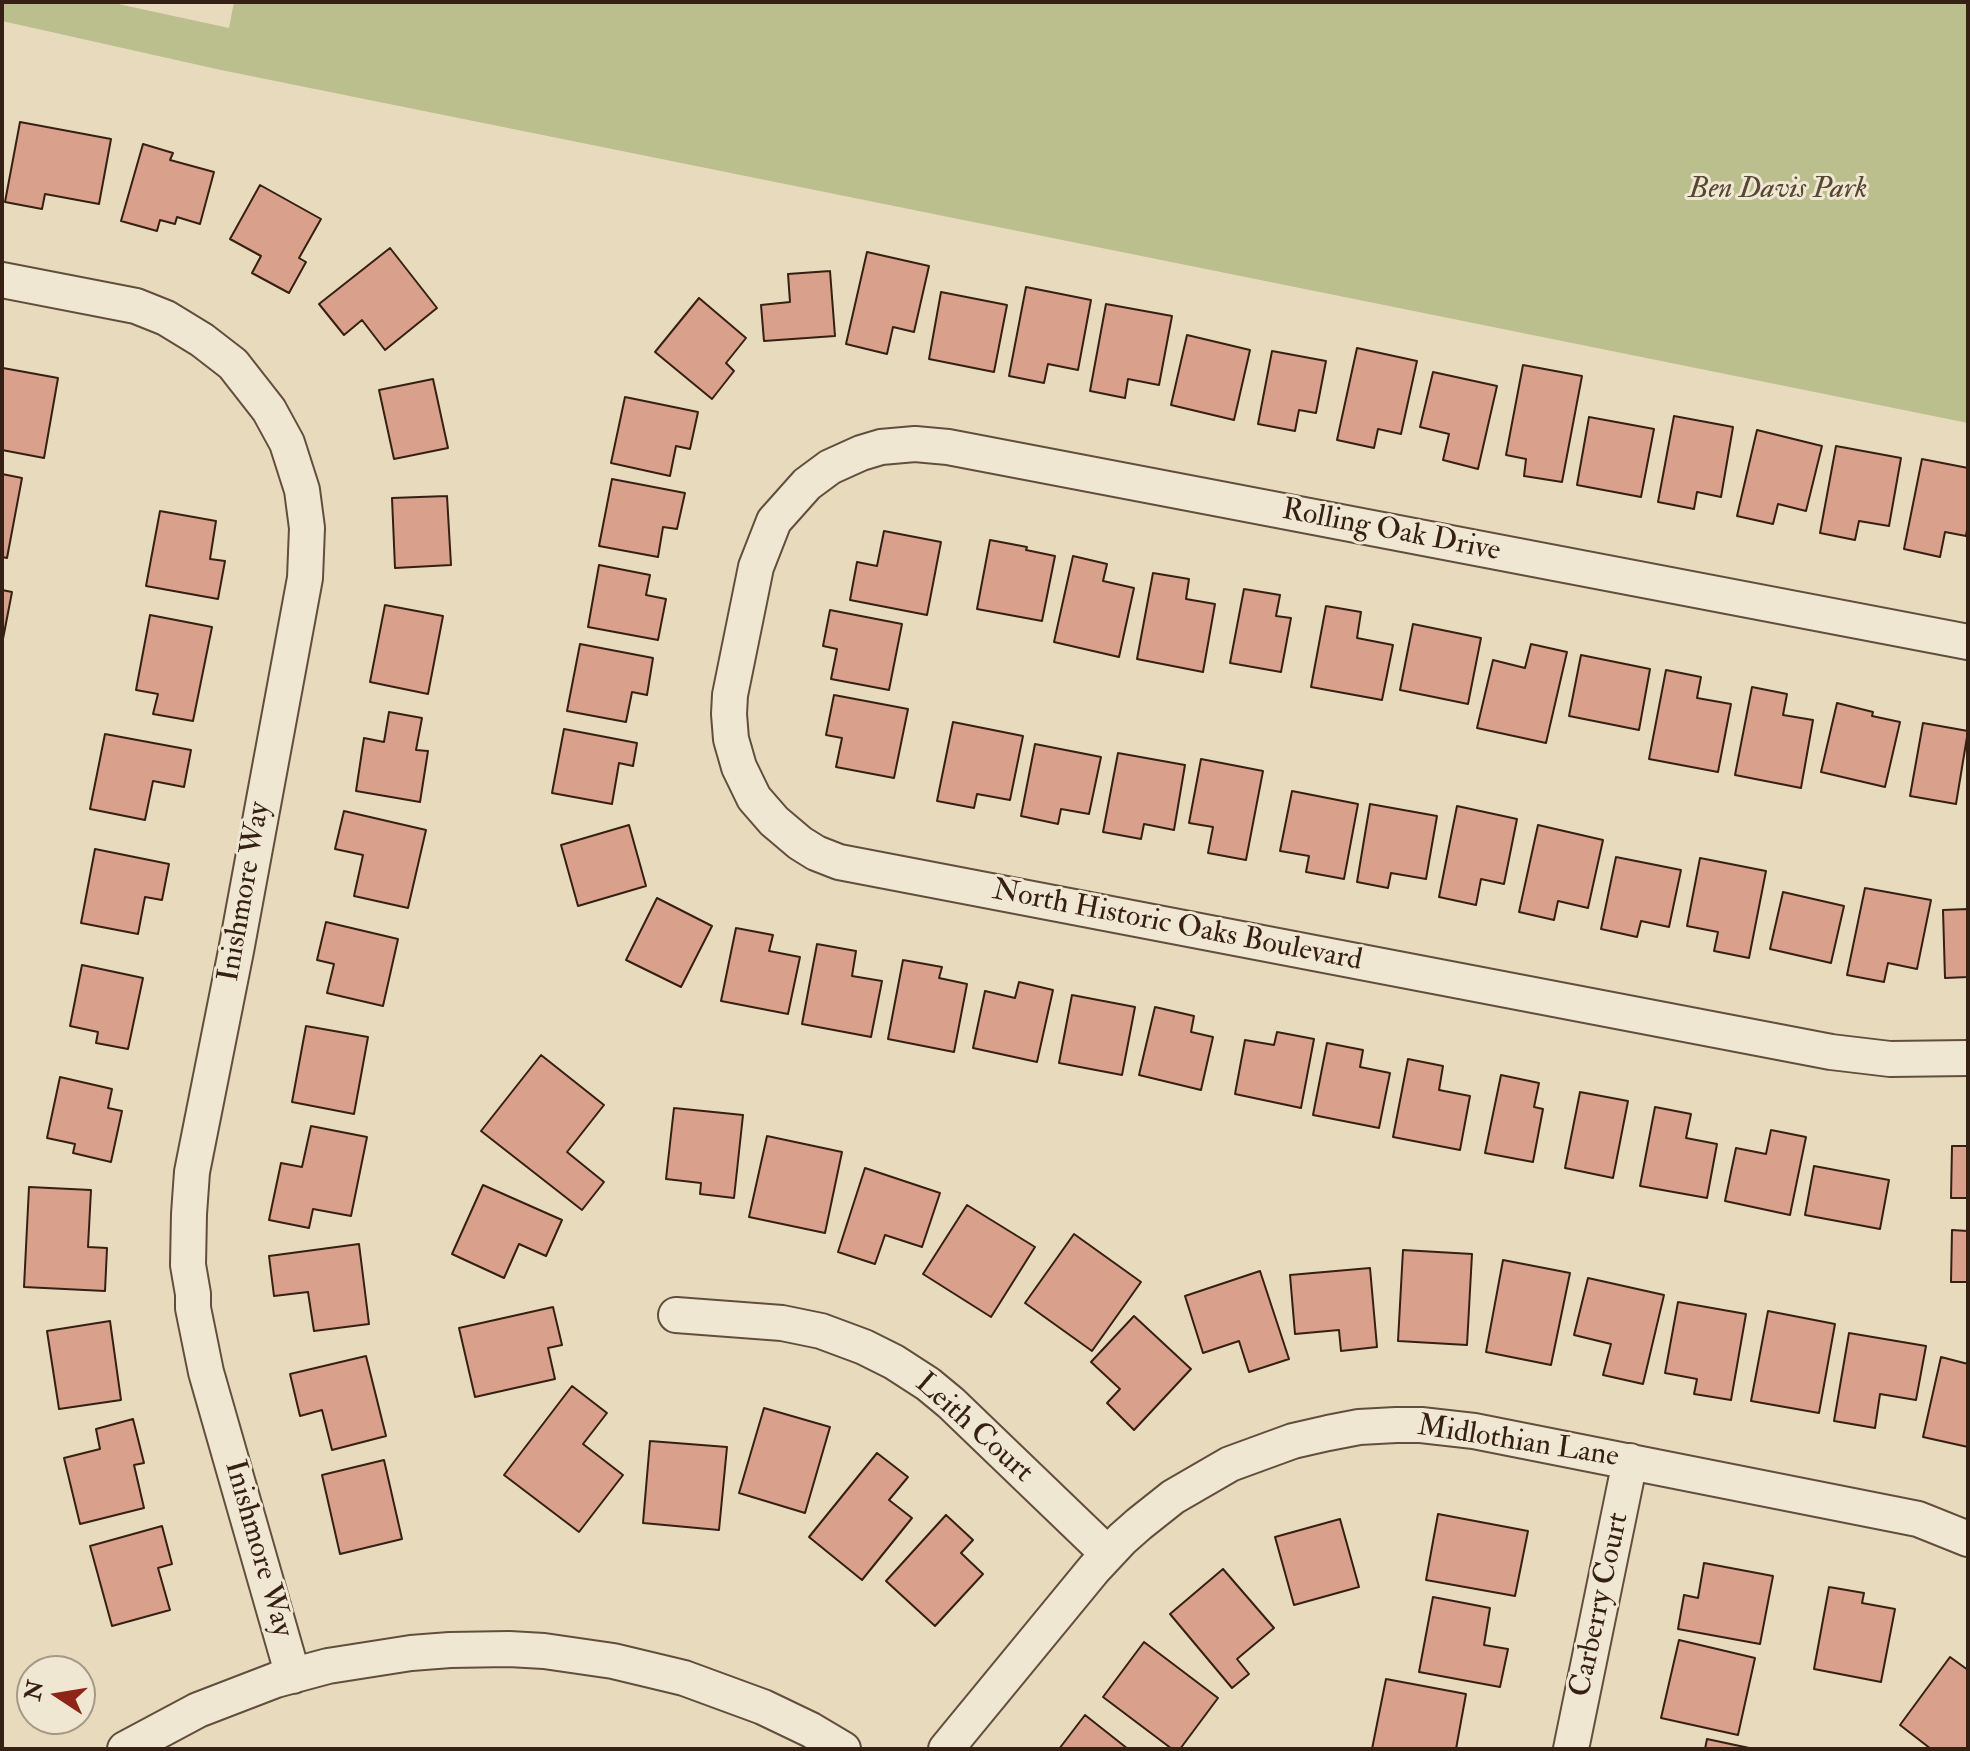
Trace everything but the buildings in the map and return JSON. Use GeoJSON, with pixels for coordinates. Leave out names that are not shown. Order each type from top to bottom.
{"type":"FeatureCollection","features":[{"type":"Feature","properties":{"kind":"street","name":"Inishmore Way"},"geometry":{"type":"LineString","coordinates":[[2,280],[136,306],[166,318],[202,340],[233,364],[269,410],[287,443],[302,490],[307,528],[305,578],[192,1172],[188,1265],[206,1372],[293,1676]]}},
{"type":"Feature","properties":{"kind":"street","name":"Rolling Oak Drive"},"geometry":{"type":"LineString","coordinates":[[817,475],[861,453],[881,447],[915,444],[938,446],[1968,642]]}},
{"type":"Feature","properties":{"kind":"street","name":"North Historic Oaks Boulevard"},"geometry":{"type":"LineString","coordinates":[[817,475],[774,521],[764,543],[756,567],[730,695],[729,714],[731,739],[739,767],[754,798],[783,829],[816,853],[850,865],[1831,1052],[1890,1059],[1968,1058]]}},
{"type":"Feature","properties":{"kind":"street","name":"Leith Court"},"geometry":{"type":"LineString","coordinates":[[676,1315],[782,1323],[821,1331],[894,1362],[951,1403],[1108,1554]]}},
{"type":"Feature","properties":{"kind":"street","name":"Midlothian Lane"},"geometry":{"type":"LineString","coordinates":[[946,1749],[1094,1569],[1122,1539],[1173,1497],[1230,1464],[1293,1441],[1359,1427],[1396,1425],[1474,1431],[1918,1519],[1968,1539]]}},
{"type":"Feature","properties":{"kind":"street","name":"Carberry Court"},"geometry":{"type":"LineString","coordinates":[[1571,1749],[1630,1461]]}},
{"type":"Feature","properties":{"kind":"street"},"geometry":{"type":"LineString","coordinates":[[125,1749],[198,1710],[293,1676],[343,1663],[431,1651],[509,1649],[579,1655],[645,1667],[717,1689],[781,1715],[843,1749]]}},
{"type":"Feature","properties":{"kind":"green space","name":"Ben Davis Park"},"geometry":{"type":"Polygon","coordinates":[[[2,2],[109,2],[229,28],[234,2],[1968,2],[1968,423],[221,70],[2,21],[2,2]]]}}]}
